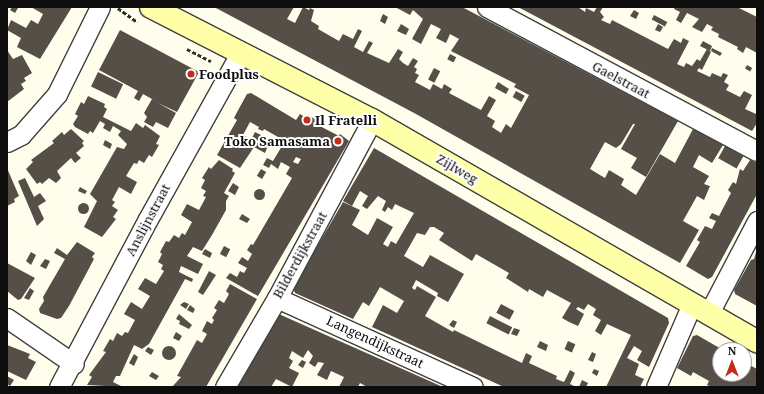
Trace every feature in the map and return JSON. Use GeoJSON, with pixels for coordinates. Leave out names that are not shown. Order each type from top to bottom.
{"type":"FeatureCollection","features":[{"type":"Feature","properties":{"kind":"main road","name":"Zijlweg"},"geometry":{"type":"LineString","coordinates":[[151,7],[240,54],[372,120],[757,341]]}},
{"type":"Feature","properties":{"kind":"street"},"geometry":{"type":"LineString","coordinates":[[7,142],[21,135],[57,94],[100,7]]}},
{"type":"Feature","properties":{"kind":"street","name":"Gaelstraat"},"geometry":{"type":"LineString","coordinates":[[487,7],[757,151]]}},
{"type":"Feature","properties":{"kind":"street","name":"Anslijnstraat"},"geometry":{"type":"LineString","coordinates":[[60,387],[74,364],[148,219],[240,54]]}},
{"type":"Feature","properties":{"kind":"street","name":"Bilderdijkstraat"},"geometry":{"type":"LineString","coordinates":[[225,387],[277,298],[372,120]]}},
{"type":"Feature","properties":{"kind":"street"},"geometry":{"type":"LineString","coordinates":[[656,387],[701,308],[757,221]]}},
{"type":"Feature","properties":{"kind":"street","name":"Langendijkstraat"},"geometry":{"type":"LineString","coordinates":[[277,298],[473,387]]}},
{"type":"Feature","properties":{"kind":"street"},"geometry":{"type":"LineString","coordinates":[[7,318],[74,364]]}},
{"type":"Feature","properties":{"kind":"building"},"geometry":{"type":"Polygon","coordinates":[[[12,7],[18,8],[15,13],[10,10],[12,7]]]}},
{"type":"Feature","properties":{"kind":"building"},"geometry":{"type":"Polygon","coordinates":[[[31,7],[72,7],[40,59],[17,47],[21,38],[7,30],[11,20],[26,28],[31,20],[38,24],[43,14],[31,7]]]}},
{"type":"Feature","properties":{"kind":"building"},"geometry":{"type":"Polygon","coordinates":[[[214,7],[294,7],[287,19],[295,23],[303,7],[309,10],[310,8],[314,10],[311,21],[319,26],[318,29],[339,41],[343,34],[353,39],[358,29],[362,31],[354,47],[363,52],[369,41],[373,43],[367,53],[389,63],[398,49],[403,52],[399,59],[408,66],[413,58],[418,61],[414,67],[417,69],[415,73],[419,75],[415,82],[430,90],[433,84],[442,89],[444,84],[452,89],[449,93],[481,110],[489,96],[496,100],[487,116],[495,121],[492,127],[501,133],[506,124],[511,128],[529,95],[514,87],[516,84],[451,51],[459,39],[450,34],[446,43],[436,38],[441,29],[431,24],[421,44],[412,39],[423,19],[413,10],[410,15],[395,7],[462,7],[678,121],[646,177],[631,168],[637,158],[621,149],[635,124],[633,124],[621,144],[616,148],[605,142],[590,169],[605,178],[609,170],[624,179],[621,185],[636,195],[660,154],[675,163],[693,129],[723,145],[712,163],[699,155],[693,167],[709,176],[704,184],[710,186],[704,200],[697,196],[683,221],[699,230],[680,263],[416,114],[214,7]]]}},
{"type":"Feature","properties":{"kind":"building"},"geometry":{"type":"Polygon","coordinates":[[[518,7],[578,7],[585,12],[586,8],[594,12],[597,7],[603,7],[600,12],[604,17],[601,20],[610,24],[612,20],[668,49],[674,39],[681,43],[683,38],[689,41],[677,64],[684,67],[686,63],[692,66],[697,59],[700,61],[707,49],[711,52],[702,70],[699,68],[697,71],[710,77],[712,73],[721,77],[723,73],[728,75],[724,82],[729,85],[726,90],[740,97],[744,91],[752,95],[745,109],[756,114],[757,112],[757,123],[752,131],[518,7]]]}},
{"type":"Feature","properties":{"kind":"building"},"geometry":{"type":"Polygon","coordinates":[[[675,7],[737,7],[757,17],[757,53],[746,47],[743,53],[737,49],[738,47],[718,37],[719,34],[711,30],[713,27],[707,24],[702,32],[692,27],[699,19],[687,13],[681,23],[676,20],[680,12],[674,9],[675,7]]]}},
{"type":"Feature","properties":{"kind":"building"},"geometry":{"type":"Polygon","coordinates":[[[634,10],[639,13],[636,19],[630,16],[634,10]]]}},
{"type":"Feature","properties":{"kind":"building"},"geometry":{"type":"Polygon","coordinates":[[[383,14],[388,17],[385,24],[380,21],[383,14]]]}},
{"type":"Feature","properties":{"kind":"building"},"geometry":{"type":"Polygon","coordinates":[[[654,15],[667,22],[665,26],[652,19],[654,15]]]}},
{"type":"Feature","properties":{"kind":"building"},"geometry":{"type":"Polygon","coordinates":[[[401,24],[409,29],[406,35],[397,31],[401,24]]]}},
{"type":"Feature","properties":{"kind":"building"},"geometry":{"type":"Polygon","coordinates":[[[658,24],[663,27],[660,32],[655,30],[658,24]]]}},
{"type":"Feature","properties":{"kind":"building"},"geometry":{"type":"Polygon","coordinates":[[[120,30],[199,72],[177,112],[158,103],[176,113],[168,128],[156,122],[153,127],[144,122],[147,117],[144,113],[152,99],[143,94],[139,101],[134,98],[138,91],[99,70],[120,30]]]}},
{"type":"Feature","properties":{"kind":"building"},"geometry":{"type":"Polygon","coordinates":[[[703,41],[712,46],[710,51],[700,46],[703,41]]]}},
{"type":"Feature","properties":{"kind":"building"},"geometry":{"type":"Polygon","coordinates":[[[712,48],[722,53],[720,56],[711,51],[712,48]]]}},
{"type":"Feature","properties":{"kind":"building"},"geometry":{"type":"Polygon","coordinates":[[[7,50],[13,59],[22,55],[32,73],[24,78],[26,81],[21,84],[24,89],[7,102],[7,50]]]}},
{"type":"Feature","properties":{"kind":"building"},"geometry":{"type":"Polygon","coordinates":[[[450,54],[456,57],[454,63],[447,59],[450,54]]]}},
{"type":"Feature","properties":{"kind":"building"},"geometry":{"type":"Polygon","coordinates":[[[747,65],[752,68],[750,72],[745,68],[747,65]]]}},
{"type":"Feature","properties":{"kind":"building"},"geometry":{"type":"Polygon","coordinates":[[[434,68],[440,71],[434,83],[428,80],[434,68]]]}},
{"type":"Feature","properties":{"kind":"building"},"geometry":{"type":"Polygon","coordinates":[[[98,72],[123,84],[116,99],[91,86],[98,72]]]}},
{"type":"Feature","properties":{"kind":"building"},"geometry":{"type":"Polygon","coordinates":[[[498,82],[509,89],[506,94],[495,88],[498,82]]]}},
{"type":"Feature","properties":{"kind":"building"},"geometry":{"type":"Polygon","coordinates":[[[516,91],[525,96],[521,102],[513,97],[516,91]]]}},
{"type":"Feature","properties":{"kind":"building"},"geometry":{"type":"Polygon","coordinates":[[[251,93],[296,120],[300,114],[306,118],[310,116],[315,119],[316,124],[339,136],[340,134],[349,141],[258,296],[226,278],[230,273],[237,277],[240,271],[244,273],[247,268],[238,263],[242,257],[248,261],[252,254],[247,250],[251,244],[253,245],[292,178],[286,174],[290,167],[281,162],[278,169],[271,164],[269,168],[263,165],[267,158],[273,161],[285,141],[264,129],[263,131],[258,129],[259,127],[250,122],[243,135],[267,148],[265,153],[254,147],[240,168],[217,155],[237,120],[234,118],[247,94],[251,93]],[[296,157],[293,162],[298,164],[301,159],[296,157]]]}},
{"type":"Feature","properties":{"kind":"building"},"geometry":{"type":"Polygon","coordinates":[[[88,96],[105,104],[104,107],[107,109],[103,117],[131,131],[136,123],[143,128],[145,125],[160,136],[156,144],[159,145],[152,157],[149,155],[144,163],[139,160],[137,164],[134,163],[126,176],[137,182],[131,194],[119,187],[112,200],[115,202],[112,206],[118,210],[113,217],[116,219],[102,237],[84,227],[97,201],[90,194],[117,147],[124,149],[127,144],[118,135],[121,131],[113,126],[110,132],[103,128],[105,124],[100,121],[93,133],[90,131],[88,134],[75,127],[73,124],[78,116],[75,114],[81,102],[84,104],[88,96]]]}},
{"type":"Feature","properties":{"kind":"building"},"geometry":{"type":"Polygon","coordinates":[[[71,129],[84,141],[82,143],[84,146],[76,153],[81,158],[75,163],[71,158],[57,171],[61,178],[56,183],[49,178],[42,184],[40,182],[37,184],[26,169],[33,162],[31,160],[54,143],[52,141],[62,132],[64,135],[71,129]]]}},
{"type":"Feature","properties":{"kind":"building"},"geometry":{"type":"Polygon","coordinates":[[[255,132],[261,135],[257,141],[252,138],[255,132]]]}},
{"type":"Feature","properties":{"kind":"building"},"geometry":{"type":"Polygon","coordinates":[[[105,140],[112,144],[110,149],[103,145],[105,140]]]}},
{"type":"Feature","properties":{"kind":"building"},"geometry":{"type":"Polygon","coordinates":[[[725,146],[743,156],[737,168],[718,158],[725,146]]]}},
{"type":"Feature","properties":{"kind":"building"},"geometry":{"type":"Polygon","coordinates":[[[374,148],[668,318],[669,323],[649,367],[637,360],[642,351],[634,346],[627,358],[639,364],[635,375],[644,379],[640,387],[606,387],[631,335],[607,324],[601,335],[595,331],[601,320],[593,315],[596,309],[588,304],[584,310],[578,307],[576,309],[584,314],[578,326],[569,322],[562,318],[571,303],[547,290],[543,297],[529,289],[528,292],[506,278],[509,273],[476,254],[472,261],[439,240],[444,233],[434,227],[430,227],[425,235],[417,233],[404,256],[423,267],[430,255],[464,274],[448,302],[437,296],[438,293],[416,280],[412,288],[415,290],[417,286],[436,297],[425,316],[453,332],[454,330],[522,363],[526,353],[532,356],[529,363],[557,376],[556,379],[564,382],[570,370],[575,373],[570,384],[576,387],[504,387],[372,327],[383,305],[397,313],[404,301],[380,287],[369,306],[363,302],[353,319],[295,293],[293,288],[343,202],[360,210],[352,225],[368,235],[377,218],[393,227],[383,244],[388,247],[391,241],[396,244],[414,213],[395,204],[392,210],[388,207],[385,212],[382,210],[386,201],[378,196],[367,209],[362,206],[368,196],[360,191],[352,206],[343,201],[374,148]]]}},
{"type":"Feature","properties":{"kind":"building"},"geometry":{"type":"Polygon","coordinates":[[[219,160],[233,169],[232,171],[235,173],[224,193],[229,196],[226,201],[226,210],[212,235],[202,251],[193,247],[187,256],[203,264],[198,274],[181,266],[179,272],[193,279],[192,282],[185,279],[149,344],[142,349],[134,345],[120,376],[116,376],[113,382],[123,387],[87,385],[92,377],[89,375],[106,352],[103,351],[110,339],[113,341],[117,333],[122,336],[125,332],[128,333],[135,320],[124,314],[131,302],[142,309],[150,296],[138,289],[145,278],[156,284],[164,271],[161,269],[163,265],[158,262],[162,254],[160,252],[166,241],[169,242],[174,235],[179,238],[182,233],[185,235],[192,222],[181,215],[187,204],[199,210],[206,197],[203,196],[206,191],[201,188],[205,180],[202,178],[209,167],[211,169],[219,160]]]}},
{"type":"Feature","properties":{"kind":"building"},"geometry":{"type":"Polygon","coordinates":[[[750,160],[757,163],[757,194],[712,277],[708,279],[686,266],[700,242],[697,240],[705,226],[712,229],[716,221],[709,218],[712,213],[719,216],[731,193],[728,190],[733,182],[736,184],[740,169],[743,171],[750,160]]]}},
{"type":"Feature","properties":{"kind":"building"},"geometry":{"type":"Polygon","coordinates":[[[7,168],[19,196],[14,199],[15,202],[7,206],[7,168]]]}},
{"type":"Feature","properties":{"kind":"building"},"geometry":{"type":"Polygon","coordinates":[[[261,169],[266,172],[262,179],[257,176],[261,169]]]}},
{"type":"Feature","properties":{"kind":"building"},"geometry":{"type":"Polygon","coordinates":[[[25,178],[34,197],[40,193],[46,201],[38,206],[44,219],[37,226],[18,181],[25,178]]]}},
{"type":"Feature","properties":{"kind":"building"},"geometry":{"type":"Polygon","coordinates":[[[233,183],[239,187],[235,195],[228,191],[233,183]]]}},
{"type":"Feature","properties":{"kind":"building"},"geometry":{"type":"Polygon","coordinates":[[[80,187],[87,191],[85,194],[78,191],[80,187]]]}},
{"type":"Feature","properties":{"kind":"building"},"geometry":{"type":"Polygon","coordinates":[[[257,189],[261,189],[263,190],[263,198],[257,199],[254,196],[254,192],[257,189]]]}},
{"type":"Feature","properties":{"kind":"building"},"geometry":{"type":"Polygon","coordinates":[[[81,203],[85,203],[87,204],[87,212],[81,213],[78,210],[78,206],[81,203]]]}},
{"type":"Feature","properties":{"kind":"building"},"geometry":{"type":"Polygon","coordinates":[[[242,214],[250,219],[247,223],[239,219],[242,214]]]}},
{"type":"Feature","properties":{"kind":"building"},"geometry":{"type":"Polygon","coordinates":[[[77,242],[95,253],[92,257],[94,259],[61,318],[57,319],[40,313],[39,309],[44,301],[43,297],[65,259],[54,253],[57,248],[67,255],[77,242]]]}},
{"type":"Feature","properties":{"kind":"building"},"geometry":{"type":"Polygon","coordinates":[[[224,246],[230,249],[226,257],[220,254],[224,246]]]}},
{"type":"Feature","properties":{"kind":"building"},"geometry":{"type":"Polygon","coordinates":[[[205,249],[212,253],[210,258],[202,254],[205,249]]]}},
{"type":"Feature","properties":{"kind":"building"},"geometry":{"type":"Polygon","coordinates":[[[757,249],[757,306],[735,294],[734,290],[751,260],[754,259],[757,249]]]}},
{"type":"Feature","properties":{"kind":"building"},"geometry":{"type":"Polygon","coordinates":[[[31,252],[36,255],[31,265],[26,261],[31,252]]]}},
{"type":"Feature","properties":{"kind":"building"},"geometry":{"type":"Polygon","coordinates":[[[45,259],[50,261],[46,269],[40,266],[45,259]]]}},
{"type":"Feature","properties":{"kind":"building"},"geometry":{"type":"Polygon","coordinates":[[[7,263],[35,278],[21,299],[18,300],[7,291],[7,263]]]}},
{"type":"Feature","properties":{"kind":"building"},"geometry":{"type":"Polygon","coordinates":[[[209,271],[216,275],[203,295],[198,292],[209,271]]]}},
{"type":"Feature","properties":{"kind":"building"},"geometry":{"type":"Polygon","coordinates":[[[230,284],[257,299],[206,387],[172,387],[181,377],[177,376],[197,340],[202,343],[207,334],[202,331],[207,321],[212,324],[214,320],[212,318],[217,310],[214,308],[219,300],[224,303],[229,294],[226,291],[230,284]]]}},
{"type":"Feature","properties":{"kind":"building"},"geometry":{"type":"Polygon","coordinates":[[[30,288],[34,291],[29,300],[24,298],[30,288]]]}},
{"type":"Feature","properties":{"kind":"building"},"geometry":{"type":"Polygon","coordinates":[[[184,302],[189,304],[186,309],[180,305],[184,302]]]}},
{"type":"Feature","properties":{"kind":"building"},"geometry":{"type":"Polygon","coordinates":[[[501,304],[514,311],[510,320],[496,313],[501,304]]]}},
{"type":"Feature","properties":{"kind":"building"},"geometry":{"type":"Polygon","coordinates":[[[190,305],[195,309],[193,313],[187,310],[190,305]]]}},
{"type":"Feature","properties":{"kind":"building"},"geometry":{"type":"Polygon","coordinates":[[[179,314],[192,325],[189,329],[179,324],[180,321],[176,319],[179,314]]]}},
{"type":"Feature","properties":{"kind":"building"},"geometry":{"type":"Polygon","coordinates":[[[277,315],[281,315],[443,387],[367,387],[360,383],[358,387],[339,387],[344,377],[331,371],[327,380],[317,375],[324,363],[318,362],[315,367],[309,363],[313,356],[308,350],[303,358],[292,351],[289,358],[293,361],[289,368],[299,373],[292,387],[276,379],[271,387],[236,387],[277,315]]]}},
{"type":"Feature","properties":{"kind":"building"},"geometry":{"type":"Polygon","coordinates":[[[490,316],[512,327],[509,334],[486,323],[490,316]]]}},
{"type":"Feature","properties":{"kind":"building"},"geometry":{"type":"Polygon","coordinates":[[[453,320],[457,322],[454,328],[449,325],[453,320]]]}},
{"type":"Feature","properties":{"kind":"building"},"geometry":{"type":"Polygon","coordinates":[[[514,328],[520,330],[517,336],[511,334],[514,328]]]}},
{"type":"Feature","properties":{"kind":"building"},"geometry":{"type":"Polygon","coordinates":[[[176,332],[182,336],[179,341],[173,338],[176,332]]]}},
{"type":"Feature","properties":{"kind":"building"},"geometry":{"type":"Polygon","coordinates":[[[697,335],[712,344],[712,382],[752,382],[752,366],[757,369],[757,387],[711,387],[707,385],[709,381],[693,372],[691,376],[677,368],[693,336],[697,335]]]}},
{"type":"Feature","properties":{"kind":"building"},"geometry":{"type":"Polygon","coordinates":[[[540,341],[548,345],[546,351],[537,347],[540,341]]]}},
{"type":"Feature","properties":{"kind":"building"},"geometry":{"type":"Polygon","coordinates":[[[568,341],[575,344],[572,352],[564,349],[568,341]]]}},
{"type":"Feature","properties":{"kind":"building"},"geometry":{"type":"Polygon","coordinates":[[[7,345],[30,354],[28,358],[36,362],[26,380],[7,371],[7,345]]]}},
{"type":"Feature","properties":{"kind":"building"},"geometry":{"type":"Polygon","coordinates":[[[169,346],[174,348],[176,353],[174,358],[169,360],[164,358],[162,353],[164,348],[169,346]]]}},
{"type":"Feature","properties":{"kind":"building"},"geometry":{"type":"Polygon","coordinates":[[[148,347],[154,350],[151,355],[145,351],[148,347]]]}},
{"type":"Feature","properties":{"kind":"building"},"geometry":{"type":"Polygon","coordinates":[[[592,352],[596,354],[593,362],[588,360],[592,352]]]}},
{"type":"Feature","properties":{"kind":"building"},"geometry":{"type":"Polygon","coordinates":[[[134,354],[138,357],[134,366],[129,363],[134,354]]]}},
{"type":"Feature","properties":{"kind":"building"},"geometry":{"type":"Polygon","coordinates":[[[302,360],[306,362],[303,368],[298,365],[302,360]]]}},
{"type":"Feature","properties":{"kind":"building"},"geometry":{"type":"Polygon","coordinates":[[[594,369],[599,371],[597,376],[592,373],[594,369]]]}},
{"type":"Feature","properties":{"kind":"building"},"geometry":{"type":"Polygon","coordinates":[[[152,372],[159,376],[156,380],[149,376],[152,372]]]}},
{"type":"Feature","properties":{"kind":"building"},"geometry":{"type":"Polygon","coordinates":[[[7,376],[14,380],[10,386],[7,384],[7,376]]]}},
{"type":"Feature","properties":{"kind":"building"},"geometry":{"type":"Polygon","coordinates":[[[582,380],[588,383],[586,387],[579,387],[582,380]]]}},
{"type":"Feature","properties":{"kind":"place","name":"Foodplus"},"geometry":{"type":"Point","coordinates":[191,74]}},
{"type":"Feature","properties":{"kind":"place","name":"Il Fratelli"},"geometry":{"type":"Point","coordinates":[307,120]}},
{"type":"Feature","properties":{"kind":"place","name":"Toko Samasama"},"geometry":{"type":"Point","coordinates":[338,141]}}]}
